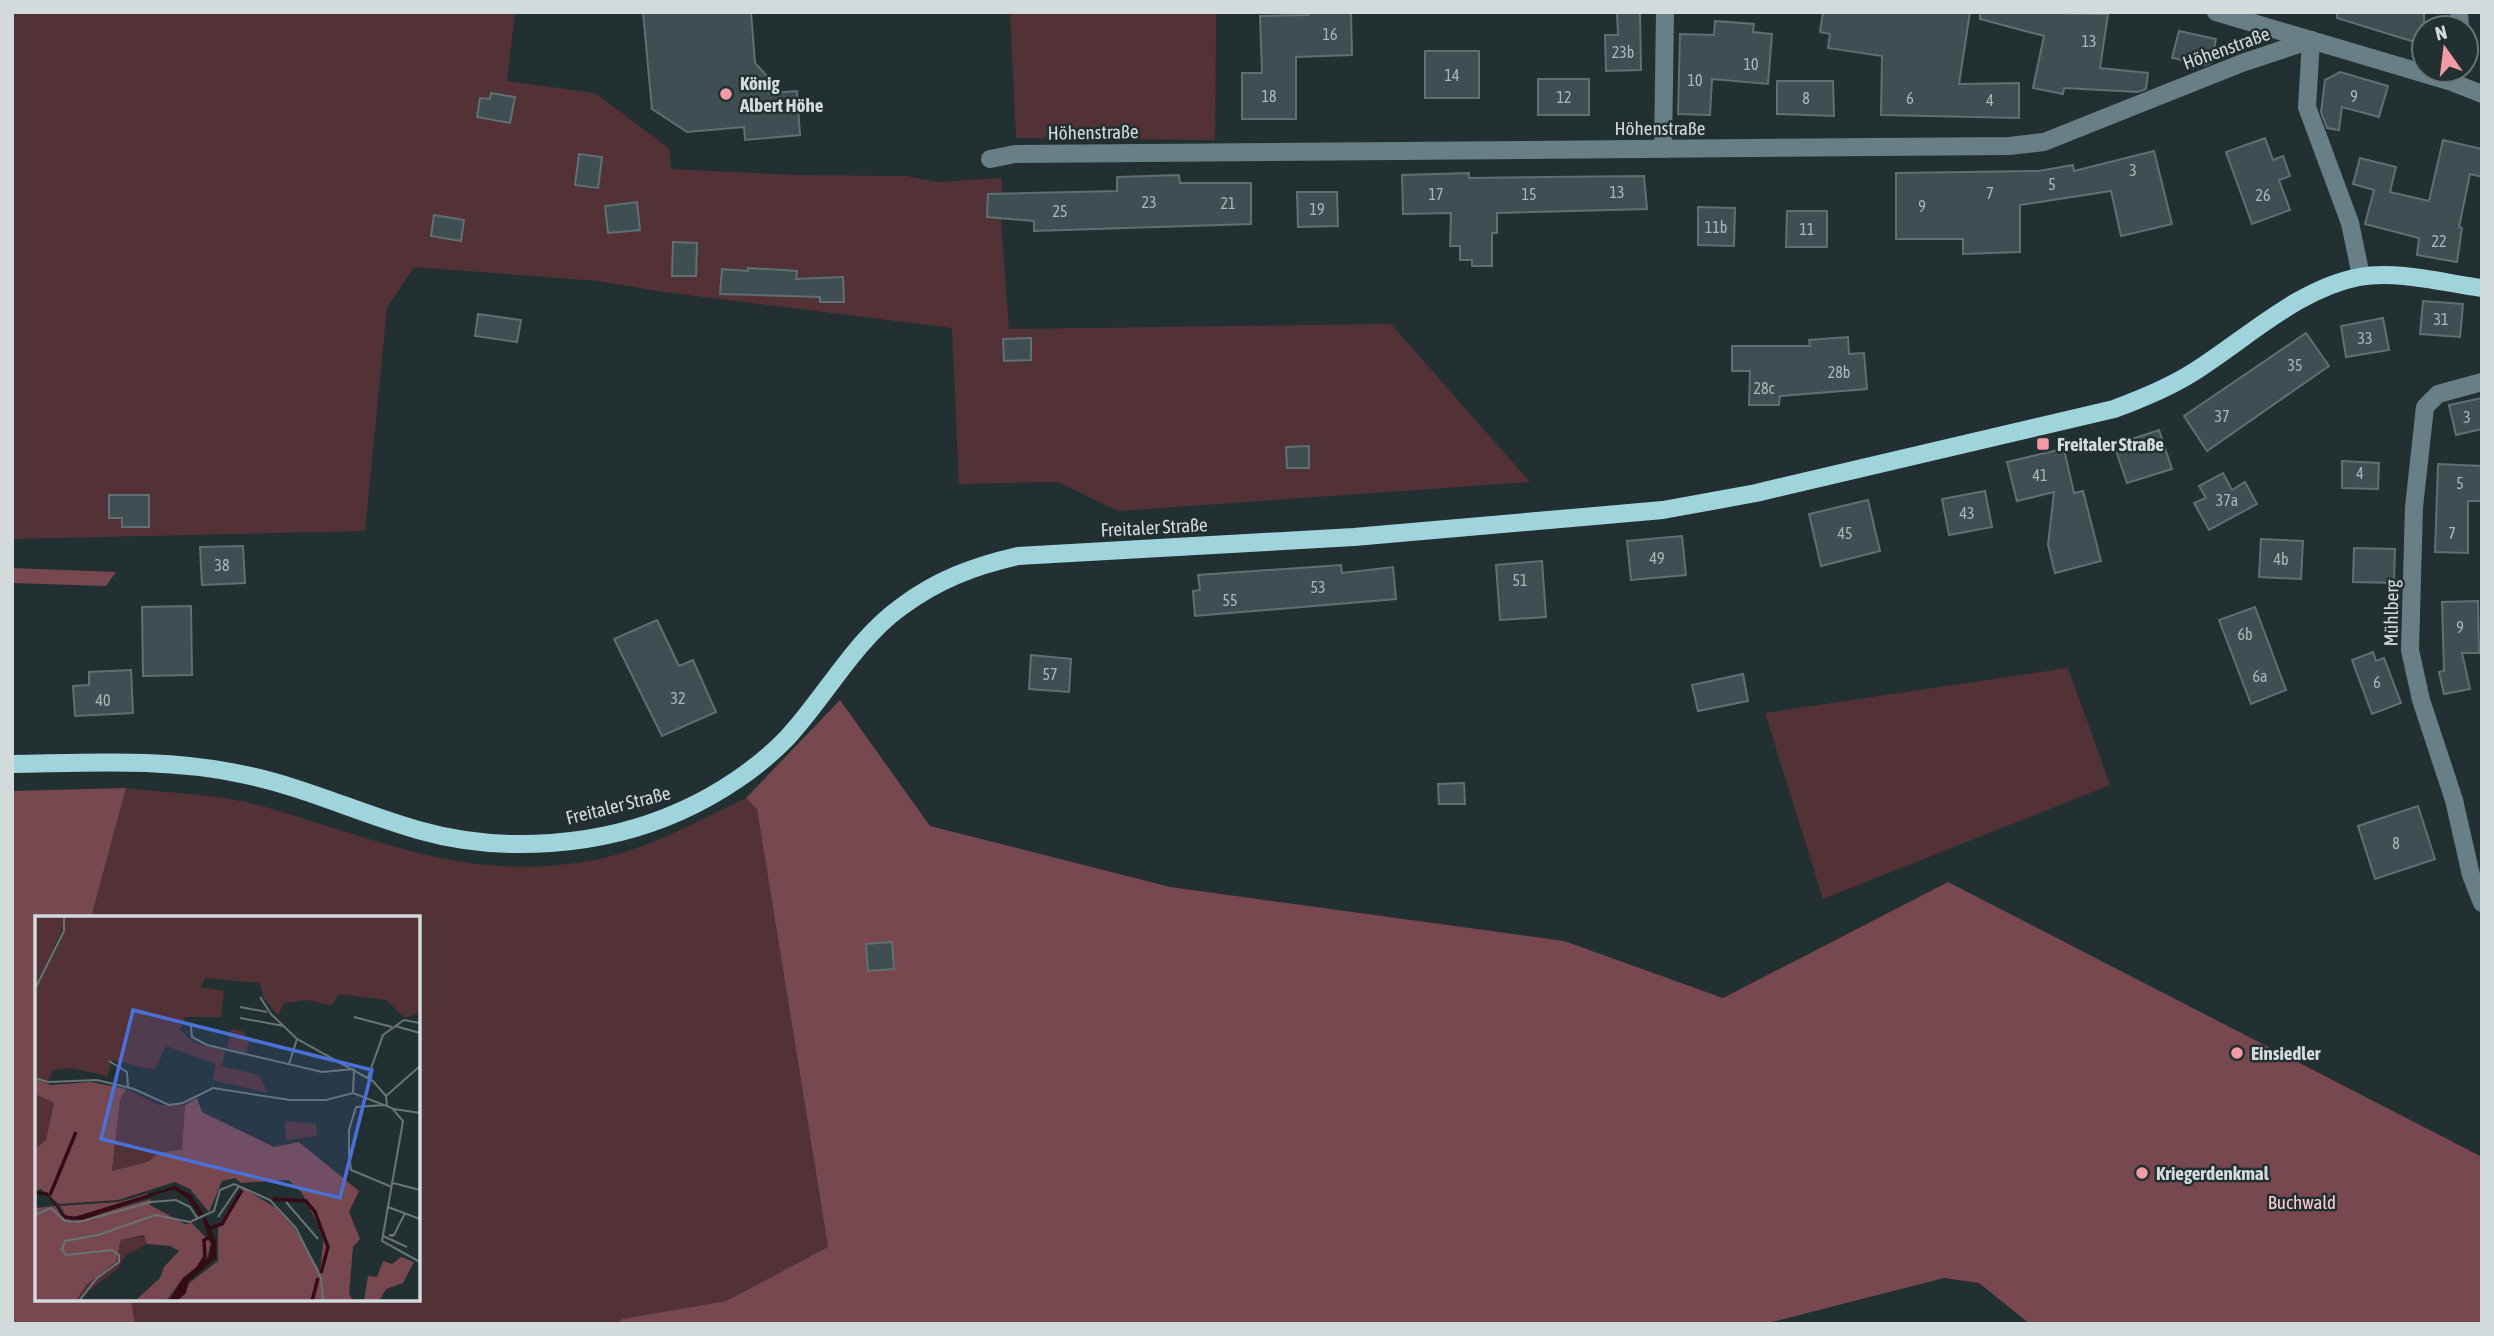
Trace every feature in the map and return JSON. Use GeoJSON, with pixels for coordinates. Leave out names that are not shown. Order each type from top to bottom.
{"type":"FeatureCollection","features":[{"type":"Feature","properties":{"kind":"main road","name":"Freitaler Straße"},"geometry":{"type":"LineString","coordinates":[[12,764],[141,762],[202,766],[277,782],[418,830],[473,843],[510,845],[590,838],[679,812],[722,790],[786,739],[863,643],[898,608],[931,586],[974,566],[1018,556],[1581,520],[1663,510],[1756,493],[2114,409],[2146,397],[2191,374],[2323,287],[2361,276],[2404,277],[2482,288]]}},
{"type":"Feature","properties":{"kind":"street"},"geometry":{"type":"LineString","coordinates":[[1663,149],[1665,12]]}},
{"type":"Feature","properties":{"kind":"street"},"geometry":{"type":"LineString","coordinates":[[2216,12],[2410,65]]}},
{"type":"Feature","properties":{"kind":"street"},"geometry":{"type":"LineString","coordinates":[[2311,40],[2307,107],[2350,223],[2361,276]]}},
{"type":"Feature","properties":{"kind":"street","name":"Höhenstraße"},"geometry":{"type":"LineString","coordinates":[[990,159],[1015,154],[1926,148],[2044,142],[2242,63],[2311,40]]}},
{"type":"Feature","properties":{"kind":"street","name":"Mühlberg"},"geometry":{"type":"LineString","coordinates":[[2482,382],[2438,394],[2425,407],[2414,508],[2410,650],[2421,700],[2454,800],[2471,875],[2482,903]]}},
{"type":"Feature","properties":{"kind":"shaded area"},"geometry":{"type":"Polygon","coordinates":[[[12,12],[515,12],[507,81],[595,93],[670,149],[671,169],[795,175],[906,176],[938,182],[1002,178],[1001,220],[1009,329],[1391,324],[1530,482],[1118,511],[1058,482],[959,484],[952,328],[664,292],[598,281],[414,267],[387,308],[365,531],[12,539],[12,12]]]}},
{"type":"Feature","properties":{"kind":"shaded area"},"geometry":{"type":"Polygon","coordinates":[[[1010,12],[1216,12],[1215,140],[1016,138],[1010,12]]]}},
{"type":"Feature","properties":{"kind":"shaded area"},"geometry":{"type":"Polygon","coordinates":[[[2068,668],[2110,785],[1823,899],[1765,713],[2068,668]]]}},
{"type":"Feature","properties":{"kind":"shaded area"},"geometry":{"type":"Polygon","coordinates":[[[126,788],[243,801],[419,853],[500,866],[543,866],[610,856],[670,835],[746,798],[757,809],[828,1247],[726,1301],[622,1319],[618,1324],[135,1324],[131,1301],[420,1301],[420,916],[92,916],[126,788]]]}},
{"type":"Feature","properties":{"kind":"green space"},"geometry":{"type":"Polygon","coordinates":[[[12,568],[116,572],[106,586],[12,583],[12,568]]]}},
{"type":"Feature","properties":{"kind":"green space","name":"Buchwald"},"geometry":{"type":"Polygon","coordinates":[[[840,700],[930,826],[1170,887],[1564,941],[1723,998],[1948,882],[2482,1157],[2482,1324],[2030,1324],[1979,1283],[1944,1278],[1764,1324],[618,1324],[622,1319],[726,1301],[828,1247],[757,809],[746,798],[840,700]]]}},
{"type":"Feature","properties":{"kind":"green space"},"geometry":{"type":"Polygon","coordinates":[[[126,788],[92,916],[35,916],[35,1301],[131,1301],[135,1324],[12,1324],[12,791],[126,788]]]}},
{"type":"Feature","properties":{"kind":"building"},"geometry":{"type":"Polygon","coordinates":[[[643,12],[751,12],[755,63],[768,77],[769,93],[797,91],[800,135],[745,140],[744,127],[687,132],[652,109],[643,12]]]}},
{"type":"Feature","properties":{"kind":"building"},"geometry":{"type":"Polygon","coordinates":[[[1308,12],[1351,12],[1352,55],[1296,57],[1296,119],[1242,119],[1242,73],[1262,73],[1260,16],[1308,15],[1308,12]]]}},
{"type":"Feature","properties":{"kind":"building"},"geometry":{"type":"Polygon","coordinates":[[[1617,12],[1640,12],[1641,70],[1606,71],[1605,35],[1618,35],[1617,12]]]}},
{"type":"Feature","properties":{"kind":"building"},"geometry":{"type":"Polygon","coordinates":[[[1823,12],[1970,12],[1959,84],[2019,83],[2019,118],[1881,115],[1882,56],[1828,48],[1830,34],[1820,32],[1823,12]]]}},
{"type":"Feature","properties":{"kind":"building"},"geometry":{"type":"Polygon","coordinates":[[[1980,12],[2108,14],[2100,68],[2148,73],[2146,89],[2138,92],[2064,88],[2063,94],[2033,88],[2044,36],[1980,19],[1980,12]]]}},
{"type":"Feature","properties":{"kind":"building"},"geometry":{"type":"Polygon","coordinates":[[[2337,12],[2424,12],[2410,14],[2410,41],[2337,18],[2337,12]]]}},
{"type":"Feature","properties":{"kind":"building"},"geometry":{"type":"Polygon","coordinates":[[[1715,21],[1754,24],[1753,32],[1772,34],[1768,84],[1712,79],[1710,115],[1678,114],[1680,34],[1714,35],[1715,21]]]}},
{"type":"Feature","properties":{"kind":"building"},"geometry":{"type":"Polygon","coordinates":[[[2179,31],[2216,39],[2211,63],[2206,65],[2172,58],[2179,31]]]}},
{"type":"Feature","properties":{"kind":"building"},"geometry":{"type":"Polygon","coordinates":[[[1425,51],[1479,51],[1479,98],[1425,98],[1425,51]]]}},
{"type":"Feature","properties":{"kind":"building"},"geometry":{"type":"Polygon","coordinates":[[[2340,72],[2388,86],[2379,117],[2342,107],[2339,130],[2327,128],[2321,112],[2325,80],[2340,72]]]}},
{"type":"Feature","properties":{"kind":"building"},"geometry":{"type":"Polygon","coordinates":[[[1538,79],[1589,79],[1589,115],[1538,115],[1538,79]]]}},
{"type":"Feature","properties":{"kind":"building"},"geometry":{"type":"Polygon","coordinates":[[[1777,81],[1833,81],[1834,116],[1777,114],[1777,81]]]}},
{"type":"Feature","properties":{"kind":"building"},"geometry":{"type":"Polygon","coordinates":[[[491,93],[515,97],[510,123],[477,117],[480,98],[490,99],[491,93]]]}},
{"type":"Feature","properties":{"kind":"building"},"geometry":{"type":"Polygon","coordinates":[[[2265,138],[2273,160],[2283,156],[2290,176],[2279,180],[2290,210],[2252,224],[2226,152],[2265,138]]]}},
{"type":"Feature","properties":{"kind":"building"},"geometry":{"type":"Polygon","coordinates":[[[2443,140],[2482,149],[2482,177],[2470,174],[2459,227],[2462,228],[2457,262],[2417,255],[2419,238],[2365,224],[2374,190],[2353,184],[2360,158],[2396,167],[2390,192],[2429,201],[2443,140]]]}},
{"type":"Feature","properties":{"kind":"building"},"geometry":{"type":"Polygon","coordinates":[[[2154,151],[2172,224],[2121,236],[2111,191],[2020,205],[2020,252],[1963,254],[1963,239],[1896,239],[1896,173],[2039,171],[2073,165],[2074,171],[2154,151]]]}},
{"type":"Feature","properties":{"kind":"building"},"geometry":{"type":"Polygon","coordinates":[[[579,154],[602,157],[598,188],[575,185],[579,154]]]}},
{"type":"Feature","properties":{"kind":"building"},"geometry":{"type":"Polygon","coordinates":[[[1469,173],[1469,178],[1644,176],[1647,209],[1497,213],[1497,233],[1492,233],[1492,266],[1472,266],[1472,260],[1460,260],[1460,246],[1450,246],[1451,213],[1403,214],[1402,175],[1469,173]]]}},
{"type":"Feature","properties":{"kind":"building"},"geometry":{"type":"Polygon","coordinates":[[[1179,175],[1180,183],[1251,183],[1251,224],[1034,231],[1034,221],[987,217],[988,194],[1117,191],[1117,177],[1179,175]]]}},
{"type":"Feature","properties":{"kind":"building"},"geometry":{"type":"Polygon","coordinates":[[[1297,192],[1337,192],[1338,226],[1298,227],[1297,192]]]}},
{"type":"Feature","properties":{"kind":"building"},"geometry":{"type":"Polygon","coordinates":[[[637,202],[640,230],[608,233],[605,206],[637,202]]]}},
{"type":"Feature","properties":{"kind":"building"},"geometry":{"type":"Polygon","coordinates":[[[1698,207],[1735,208],[1734,246],[1698,245],[1698,207]]]}},
{"type":"Feature","properties":{"kind":"building"},"geometry":{"type":"Polygon","coordinates":[[[1787,211],[1827,211],[1827,247],[1786,247],[1787,211]]]}},
{"type":"Feature","properties":{"kind":"building"},"geometry":{"type":"Polygon","coordinates":[[[434,215],[464,220],[461,241],[431,236],[434,215]]]}},
{"type":"Feature","properties":{"kind":"building"},"geometry":{"type":"Polygon","coordinates":[[[673,242],[697,243],[696,276],[672,276],[673,242]]]}},
{"type":"Feature","properties":{"kind":"building"},"geometry":{"type":"Polygon","coordinates":[[[748,268],[797,271],[796,279],[843,277],[844,302],[820,302],[820,297],[720,294],[722,269],[748,271],[748,268]]]}},
{"type":"Feature","properties":{"kind":"building"},"geometry":{"type":"Polygon","coordinates":[[[2423,301],[2463,304],[2460,337],[2420,334],[2423,301]]]}},
{"type":"Feature","properties":{"kind":"building"},"geometry":{"type":"Polygon","coordinates":[[[478,314],[521,320],[517,342],[475,336],[478,314]]]}},
{"type":"Feature","properties":{"kind":"building"},"geometry":{"type":"Polygon","coordinates":[[[2383,318],[2389,350],[2346,357],[2341,326],[2383,318]]]}},
{"type":"Feature","properties":{"kind":"building"},"geometry":{"type":"Polygon","coordinates":[[[2306,333],[2329,366],[2207,451],[2184,416],[2306,333]]]}},
{"type":"Feature","properties":{"kind":"building"},"geometry":{"type":"Polygon","coordinates":[[[1848,337],[1849,354],[1864,353],[1867,389],[1780,396],[1779,405],[1749,405],[1750,371],[1732,371],[1732,346],[1810,346],[1809,340],[1848,337]]]}},
{"type":"Feature","properties":{"kind":"building"},"geometry":{"type":"Polygon","coordinates":[[[1031,338],[1031,360],[1004,361],[1003,339],[1031,338]]]}},
{"type":"Feature","properties":{"kind":"building"},"geometry":{"type":"Polygon","coordinates":[[[2482,398],[2482,429],[2456,435],[2449,405],[2482,398]]]}},
{"type":"Feature","properties":{"kind":"building"},"geometry":{"type":"Polygon","coordinates":[[[2159,430],[2172,469],[2127,483],[2114,445],[2159,430]]]}},
{"type":"Feature","properties":{"kind":"building"},"geometry":{"type":"Polygon","coordinates":[[[2059,441],[2062,441],[2074,493],[2083,491],[2101,561],[2055,573],[2048,545],[2054,492],[2017,501],[2007,462],[2058,450],[2059,441]]]}},
{"type":"Feature","properties":{"kind":"building"},"geometry":{"type":"Polygon","coordinates":[[[1309,446],[1309,468],[1287,468],[1286,447],[1309,446]]]}},
{"type":"Feature","properties":{"kind":"building"},"geometry":{"type":"Polygon","coordinates":[[[2342,461],[2379,463],[2378,489],[2342,488],[2342,461]]]}},
{"type":"Feature","properties":{"kind":"building"},"geometry":{"type":"Polygon","coordinates":[[[2438,464],[2482,466],[2482,501],[2468,501],[2468,553],[2435,552],[2438,464]]]}},
{"type":"Feature","properties":{"kind":"building"},"geometry":{"type":"Polygon","coordinates":[[[2223,473],[2232,490],[2245,482],[2257,504],[2209,530],[2194,503],[2206,498],[2199,486],[2223,473]]]}},
{"type":"Feature","properties":{"kind":"building"},"geometry":{"type":"Polygon","coordinates":[[[1985,491],[1992,527],[1949,535],[1942,499],[1985,491]]]}},
{"type":"Feature","properties":{"kind":"building"},"geometry":{"type":"Polygon","coordinates":[[[109,495],[149,495],[149,527],[122,527],[122,518],[109,518],[109,495]]]}},
{"type":"Feature","properties":{"kind":"building"},"geometry":{"type":"Polygon","coordinates":[[[1868,500],[1880,551],[1821,566],[1809,514],[1868,500]]]}},
{"type":"Feature","properties":{"kind":"building"},"geometry":{"type":"Polygon","coordinates":[[[1682,536],[1686,575],[1631,580],[1627,541],[1682,536]]]}},
{"type":"Feature","properties":{"kind":"building"},"geometry":{"type":"Polygon","coordinates":[[[2261,539],[2303,541],[2301,579],[2259,577],[2261,539]]]}},
{"type":"Feature","properties":{"kind":"building"},"geometry":{"type":"Polygon","coordinates":[[[243,546],[245,583],[202,585],[200,547],[243,546]]]}},
{"type":"Feature","properties":{"kind":"building"},"geometry":{"type":"Polygon","coordinates":[[[2354,548],[2395,549],[2394,583],[2353,582],[2354,548]]]}},
{"type":"Feature","properties":{"kind":"building"},"geometry":{"type":"Polygon","coordinates":[[[1542,561],[1546,617],[1500,620],[1496,565],[1542,561]]]}},
{"type":"Feature","properties":{"kind":"building"},"geometry":{"type":"Polygon","coordinates":[[[1341,565],[1342,573],[1393,567],[1396,599],[1195,616],[1193,591],[1200,590],[1198,575],[1341,565]]]}},
{"type":"Feature","properties":{"kind":"building"},"geometry":{"type":"Polygon","coordinates":[[[2478,601],[2479,653],[2462,653],[2470,689],[2444,694],[2439,672],[2444,671],[2442,602],[2478,601]]]}},
{"type":"Feature","properties":{"kind":"building"},"geometry":{"type":"Polygon","coordinates":[[[191,606],[192,675],[143,676],[142,607],[191,606]]]}},
{"type":"Feature","properties":{"kind":"building"},"geometry":{"type":"Polygon","coordinates":[[[2255,607],[2286,690],[2251,704],[2219,620],[2255,607]]]}},
{"type":"Feature","properties":{"kind":"building"},"geometry":{"type":"Polygon","coordinates":[[[657,620],[679,666],[693,660],[716,712],[662,736],[614,639],[657,620]]]}},
{"type":"Feature","properties":{"kind":"building"},"geometry":{"type":"Polygon","coordinates":[[[2373,652],[2376,661],[2384,658],[2401,703],[2372,714],[2352,660],[2373,652]]]}},
{"type":"Feature","properties":{"kind":"building"},"geometry":{"type":"Polygon","coordinates":[[[1031,655],[1071,659],[1069,692],[1029,689],[1031,655]]]}},
{"type":"Feature","properties":{"kind":"building"},"geometry":{"type":"Polygon","coordinates":[[[131,670],[133,713],[75,716],[73,686],[89,685],[89,672],[131,670]]]}},
{"type":"Feature","properties":{"kind":"building"},"geometry":{"type":"Polygon","coordinates":[[[1743,674],[1748,701],[1698,711],[1692,685],[1743,674]]]}},
{"type":"Feature","properties":{"kind":"building"},"geometry":{"type":"Polygon","coordinates":[[[1464,783],[1465,804],[1439,804],[1438,784],[1464,783]]]}},
{"type":"Feature","properties":{"kind":"building"},"geometry":{"type":"Polygon","coordinates":[[[2418,806],[2435,859],[2375,879],[2358,826],[2418,806]]]}},
{"type":"Feature","properties":{"kind":"building"},"geometry":{"type":"Polygon","coordinates":[[[892,942],[894,969],[868,971],[866,944],[892,942]]]}},
{"type":"Feature","properties":{"kind":"place","name":"König Albert Höhe"},"geometry":{"type":"Point","coordinates":[726,94]}},
{"type":"Feature","properties":{"kind":"place","name":"Freitaler Straße"},"geometry":{"type":"Point","coordinates":[2043,444]}},
{"type":"Feature","properties":{"kind":"place","name":"Einsiedler"},"geometry":{"type":"Point","coordinates":[2237,1053]}},
{"type":"Feature","properties":{"kind":"place","name":"Kriegerdenkmal"},"geometry":{"type":"Point","coordinates":[2142,1173]}}]}
